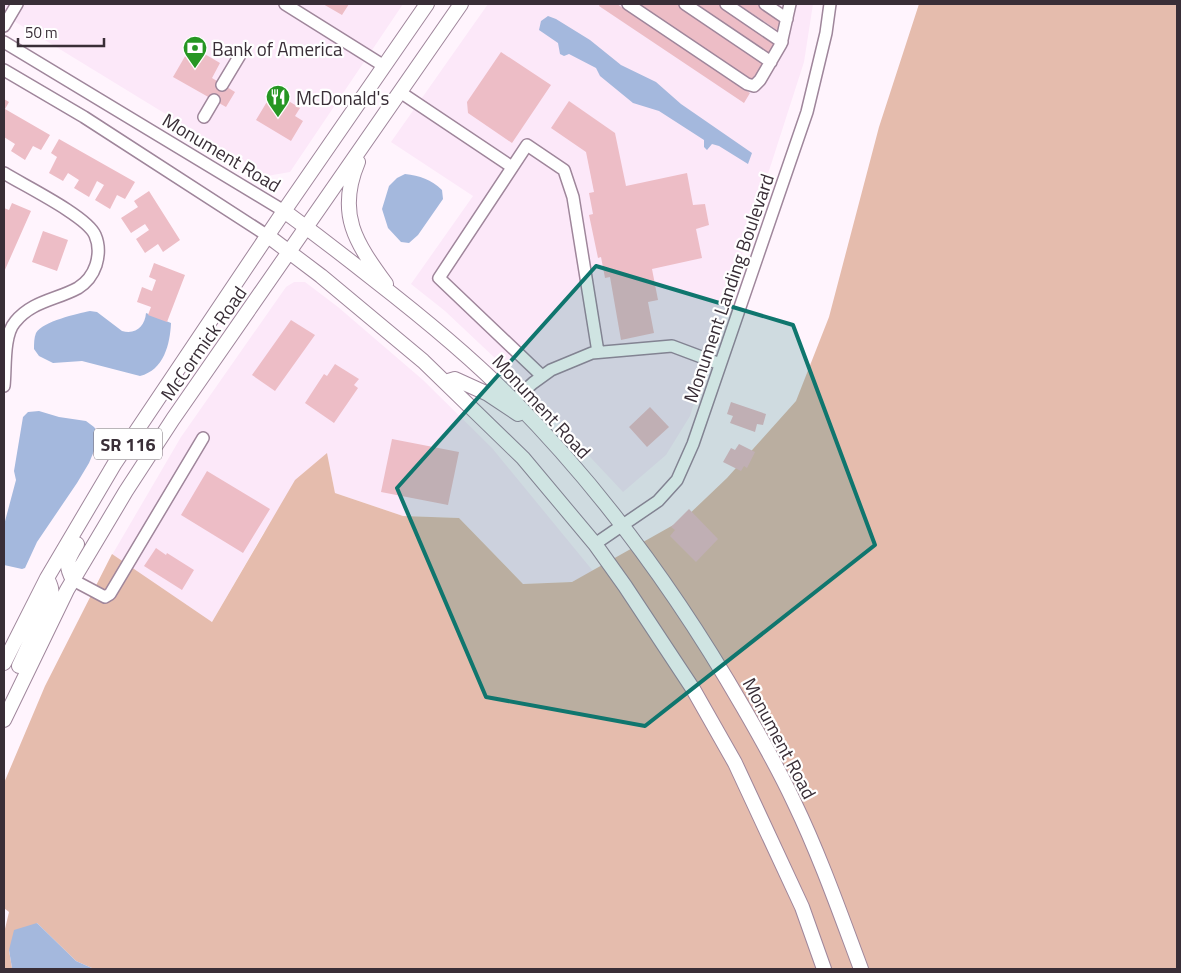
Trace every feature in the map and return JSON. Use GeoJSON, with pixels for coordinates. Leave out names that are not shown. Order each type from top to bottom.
{"type":"FeatureCollection","features":[{"type":"Feature","properties":{"kind":"main road","name":"McCormick Road"},"geometry":{"type":"LineString","coordinates":[[4,663],[46,578],[121,454],[284,211],[427,4]]}},
{"type":"Feature","properties":{"kind":"main road","name":"McCormick Road"},"geometry":{"type":"LineString","coordinates":[[5,717],[73,580],[141,467],[461,4]]}},
{"type":"Feature","properties":{"kind":"main road"},"geometry":{"type":"LineString","coordinates":[[367,140],[352,174],[349,203],[352,229],[366,256],[397,298]]}},
{"type":"Feature","properties":{"kind":"main road","name":"Monument Road"},"geometry":{"type":"LineString","coordinates":[[284,211],[397,298],[463,353],[514,400],[547,435],[623,525],[652,563],[689,617],[722,671],[794,801],[834,894],[861,969]]}},
{"type":"Feature","properties":{"kind":"main road"},"geometry":{"type":"LineString","coordinates":[[268,236],[321,276],[400,341],[445,382],[523,458],[595,544],[693,689],[734,763],[802,908],[824,969]]}},
{"type":"Feature","properties":{"kind":"main road"},"geometry":{"type":"LineString","coordinates":[[445,382],[455,379],[488,394],[547,435]]}},
{"type":"Feature","properties":{"kind":"main road"},"geometry":{"type":"LineString","coordinates":[[73,580],[67,570],[70,554],[113,483],[121,464],[121,454]]}},
{"type":"Feature","properties":{"kind":"main road"},"geometry":{"type":"LineString","coordinates":[[5,717],[8,696],[14,679],[50,600],[51,586],[46,578]]}},
{"type":"Feature","properties":{"kind":"street"},"geometry":{"type":"LineString","coordinates":[[4,26],[17,4]]}},
{"type":"Feature","properties":{"kind":"street"},"geometry":{"type":"LineString","coordinates":[[286,4],[384,66]]}},
{"type":"Feature","properties":{"kind":"street"},"geometry":{"type":"LineString","coordinates":[[629,4],[750,86],[756,84],[782,42],[790,4]]}},
{"type":"Feature","properties":{"kind":"street"},"geometry":{"type":"LineString","coordinates":[[685,4],[771,62]]}},
{"type":"Feature","properties":{"kind":"street"},"geometry":{"type":"LineString","coordinates":[[726,4],[782,42]]}},
{"type":"Feature","properties":{"kind":"street"},"geometry":{"type":"LineString","coordinates":[[765,4],[787,19]]}},
{"type":"Feature","properties":{"kind":"street","name":"Monument Landing Boulevard"},"geometry":{"type":"LineString","coordinates":[[595,544],[658,501],[677,480],[693,444],[807,112],[826,33],[830,4]]}},
{"type":"Feature","properties":{"kind":"street","name":"Monument Road"},"geometry":{"type":"LineString","coordinates":[[4,42],[284,211]]}},
{"type":"Feature","properties":{"kind":"street"},"geometry":{"type":"LineString","coordinates":[[222,85],[240,55]]}},
{"type":"Feature","properties":{"kind":"street"},"geometry":{"type":"LineString","coordinates":[[4,70],[84,117],[268,236]]}},
{"type":"Feature","properties":{"kind":"street"},"geometry":{"type":"LineString","coordinates":[[400,92],[512,167]]}},
{"type":"Feature","properties":{"kind":"street"},"geometry":{"type":"LineString","coordinates":[[204,117],[214,100]]}},
{"type":"Feature","properties":{"kind":"street"},"geometry":{"type":"LineString","coordinates":[[542,376],[439,278],[527,145],[564,170],[573,197],[598,352]]}},
{"type":"Feature","properties":{"kind":"street"},"geometry":{"type":"LineString","coordinates":[[4,173],[72,213],[88,225],[95,234],[98,249],[95,269],[83,285],[34,306],[13,324],[7,347],[4,386]]}},
{"type":"Feature","properties":{"kind":"street"},"geometry":{"type":"LineString","coordinates":[[514,400],[550,370],[592,353],[672,346],[720,364]]}},
{"type":"Feature","properties":{"kind":"street"},"geometry":{"type":"LineString","coordinates":[[73,580],[105,598],[110,594],[203,438]]}},
{"type":"Feature","properties":{"kind":"highlighted area"},"geometry":{"type":"Polygon","coordinates":[[[596,266],[793,325],[875,545],[645,726],[486,697],[397,488],[596,266]]]}},
{"type":"Feature","properties":{"kind":"shaded area"},"geometry":{"type":"Polygon","coordinates":[[[4,4],[403,4],[290,172],[267,176],[4,15],[4,4]]]}},
{"type":"Feature","properties":{"kind":"shaded area"},"geometry":{"type":"Polygon","coordinates":[[[488,4],[813,4],[804,62],[690,416],[666,455],[623,492],[515,377],[445,311],[411,284],[473,196],[391,142],[488,4]]]}},
{"type":"Feature","properties":{"kind":"shaded area"},"geometry":{"type":"Polygon","coordinates":[[[919,4],[1177,4],[1177,969],[94,969],[76,961],[37,923],[9,950],[12,968],[4,969],[4,933],[9,912],[4,908],[4,783],[45,686],[112,554],[212,622],[295,480],[327,453],[335,493],[403,516],[459,518],[523,584],[572,582],[684,519],[727,478],[796,401],[829,317],[879,127],[919,4]]]}},
{"type":"Feature","properties":{"kind":"shaded area"},"geometry":{"type":"Polygon","coordinates":[[[294,282],[305,282],[338,307],[423,380],[492,448],[593,571],[572,582],[523,584],[459,518],[403,516],[335,493],[327,454],[263,534],[212,622],[112,555],[181,437],[286,287],[294,282]]]}},
{"type":"Feature","properties":{"kind":"water"},"geometry":{"type":"Polygon","coordinates":[[[548,16],[590,40],[621,65],[656,82],[681,104],[752,153],[748,164],[719,146],[712,144],[707,150],[704,147],[704,140],[659,111],[633,103],[600,76],[596,68],[569,54],[564,56],[560,54],[558,43],[539,30],[541,21],[548,16]]]}},
{"type":"Feature","properties":{"kind":"water"},"geometry":{"type":"Polygon","coordinates":[[[405,174],[420,177],[434,183],[442,190],[443,199],[418,235],[409,243],[401,242],[388,228],[382,209],[389,186],[397,178],[405,174]]]}},
{"type":"Feature","properties":{"kind":"water"},"geometry":{"type":"Polygon","coordinates":[[[90,311],[97,312],[122,331],[127,332],[132,332],[142,325],[146,313],[171,323],[167,347],[160,362],[148,373],[140,376],[82,361],[53,363],[39,356],[34,349],[34,339],[40,329],[61,319],[90,311]]]}},
{"type":"Feature","properties":{"kind":"water"},"geometry":{"type":"Polygon","coordinates":[[[39,411],[59,417],[86,421],[97,431],[99,439],[89,463],[37,542],[25,568],[22,569],[4,565],[4,525],[16,480],[14,471],[23,417],[28,412],[39,411]]]}},
{"type":"Feature","properties":{"kind":"water"},"geometry":{"type":"Polygon","coordinates":[[[37,923],[76,961],[94,969],[12,968],[9,950],[14,930],[37,923]]]}},
{"type":"Feature","properties":{"kind":"building"},"geometry":{"type":"Polygon","coordinates":[[[323,4],[349,4],[342,15],[323,4]]]}},
{"type":"Feature","properties":{"kind":"building"},"geometry":{"type":"Polygon","coordinates":[[[600,4],[617,4],[750,93],[744,103],[599,6],[600,4]]]}},
{"type":"Feature","properties":{"kind":"building"},"geometry":{"type":"Polygon","coordinates":[[[639,4],[677,4],[764,62],[752,80],[639,4]]]}},
{"type":"Feature","properties":{"kind":"building"},"geometry":{"type":"Polygon","coordinates":[[[696,4],[719,4],[777,44],[770,54],[696,4]]]}},
{"type":"Feature","properties":{"kind":"building"},"geometry":{"type":"Polygon","coordinates":[[[738,4],[758,4],[783,21],[777,30],[738,4]]]}},
{"type":"Feature","properties":{"kind":"building"},"geometry":{"type":"Polygon","coordinates":[[[191,46],[220,63],[212,78],[235,92],[226,107],[173,77],[191,46]]]}},
{"type":"Feature","properties":{"kind":"building"},"geometry":{"type":"Polygon","coordinates":[[[501,52],[551,85],[512,143],[468,113],[467,102],[501,52]]]}},
{"type":"Feature","properties":{"kind":"building","name":"McDonald's"},"geometry":{"type":"Polygon","coordinates":[[[277,94],[300,108],[295,116],[303,121],[291,141],[256,120],[271,95],[275,97],[277,94]]]}},
{"type":"Feature","properties":{"kind":"building"},"geometry":{"type":"Polygon","coordinates":[[[4,99],[9,102],[5,109],[50,135],[41,150],[33,146],[25,160],[11,151],[15,144],[4,137],[4,99]]]}},
{"type":"Feature","properties":{"kind":"building"},"geometry":{"type":"Polygon","coordinates":[[[569,101],[615,133],[626,186],[687,173],[693,205],[705,204],[709,225],[696,229],[702,258],[652,269],[658,300],[648,302],[654,333],[621,340],[610,277],[605,278],[601,257],[598,258],[589,215],[593,214],[589,193],[594,192],[586,152],[551,128],[569,101]]]}},
{"type":"Feature","properties":{"kind":"building"},"geometry":{"type":"Polygon","coordinates":[[[59,139],[135,182],[125,199],[117,195],[110,209],[95,200],[104,185],[97,181],[89,197],[74,188],[79,180],[68,173],[63,181],[49,173],[57,157],[51,153],[59,139]]]}},
{"type":"Feature","properties":{"kind":"building"},"geometry":{"type":"Polygon","coordinates":[[[149,191],[180,240],[163,252],[158,244],[145,253],[136,239],[149,230],[145,224],[131,233],[121,218],[138,207],[134,201],[149,191]]]}},
{"type":"Feature","properties":{"kind":"building"},"geometry":{"type":"Polygon","coordinates":[[[12,203],[31,211],[4,272],[4,208],[9,210],[12,203]]]}},
{"type":"Feature","properties":{"kind":"building"},"geometry":{"type":"Polygon","coordinates":[[[43,231],[68,240],[57,271],[32,262],[43,231]]]}},
{"type":"Feature","properties":{"kind":"building"},"geometry":{"type":"Polygon","coordinates":[[[154,263],[185,275],[167,322],[148,315],[151,307],[137,302],[142,287],[152,291],[156,280],[149,277],[154,263]]]}},
{"type":"Feature","properties":{"kind":"building"},"geometry":{"type":"Polygon","coordinates":[[[291,320],[315,335],[275,391],[252,375],[291,320]]]}},
{"type":"Feature","properties":{"kind":"building"},"geometry":{"type":"Polygon","coordinates":[[[335,364],[359,379],[354,385],[358,388],[334,423],[305,403],[324,374],[327,376],[335,364]]]}},
{"type":"Feature","properties":{"kind":"building"},"geometry":{"type":"Polygon","coordinates":[[[731,402],[766,414],[763,425],[757,424],[755,432],[730,423],[733,416],[727,414],[731,402]]]}},
{"type":"Feature","properties":{"kind":"building"},"geometry":{"type":"Polygon","coordinates":[[[650,407],[669,427],[647,447],[629,427],[650,407]]]}},
{"type":"Feature","properties":{"kind":"building"},"geometry":{"type":"Polygon","coordinates":[[[392,439],[459,452],[448,505],[381,492],[392,439]]]}},
{"type":"Feature","properties":{"kind":"building"},"geometry":{"type":"Polygon","coordinates":[[[739,444],[755,452],[747,468],[744,466],[741,471],[723,462],[731,448],[735,450],[739,444]]]}},
{"type":"Feature","properties":{"kind":"building"},"geometry":{"type":"Polygon","coordinates":[[[207,471],[270,509],[243,553],[181,515],[207,471]]]}},
{"type":"Feature","properties":{"kind":"building"},"geometry":{"type":"Polygon","coordinates":[[[689,509],[718,539],[696,562],[670,536],[675,530],[671,527],[689,509]]]}},
{"type":"Feature","properties":{"kind":"building"},"geometry":{"type":"Polygon","coordinates":[[[156,548],[194,570],[182,590],[144,566],[156,548]]]}},
{"type":"Feature","properties":{"kind":"place","name":"Bank of America"},"geometry":{"type":"Point","coordinates":[195,69]}},
{"type":"Feature","properties":{"kind":"place","name":"McDonald's"},"geometry":{"type":"Point","coordinates":[278,118]}}]}
